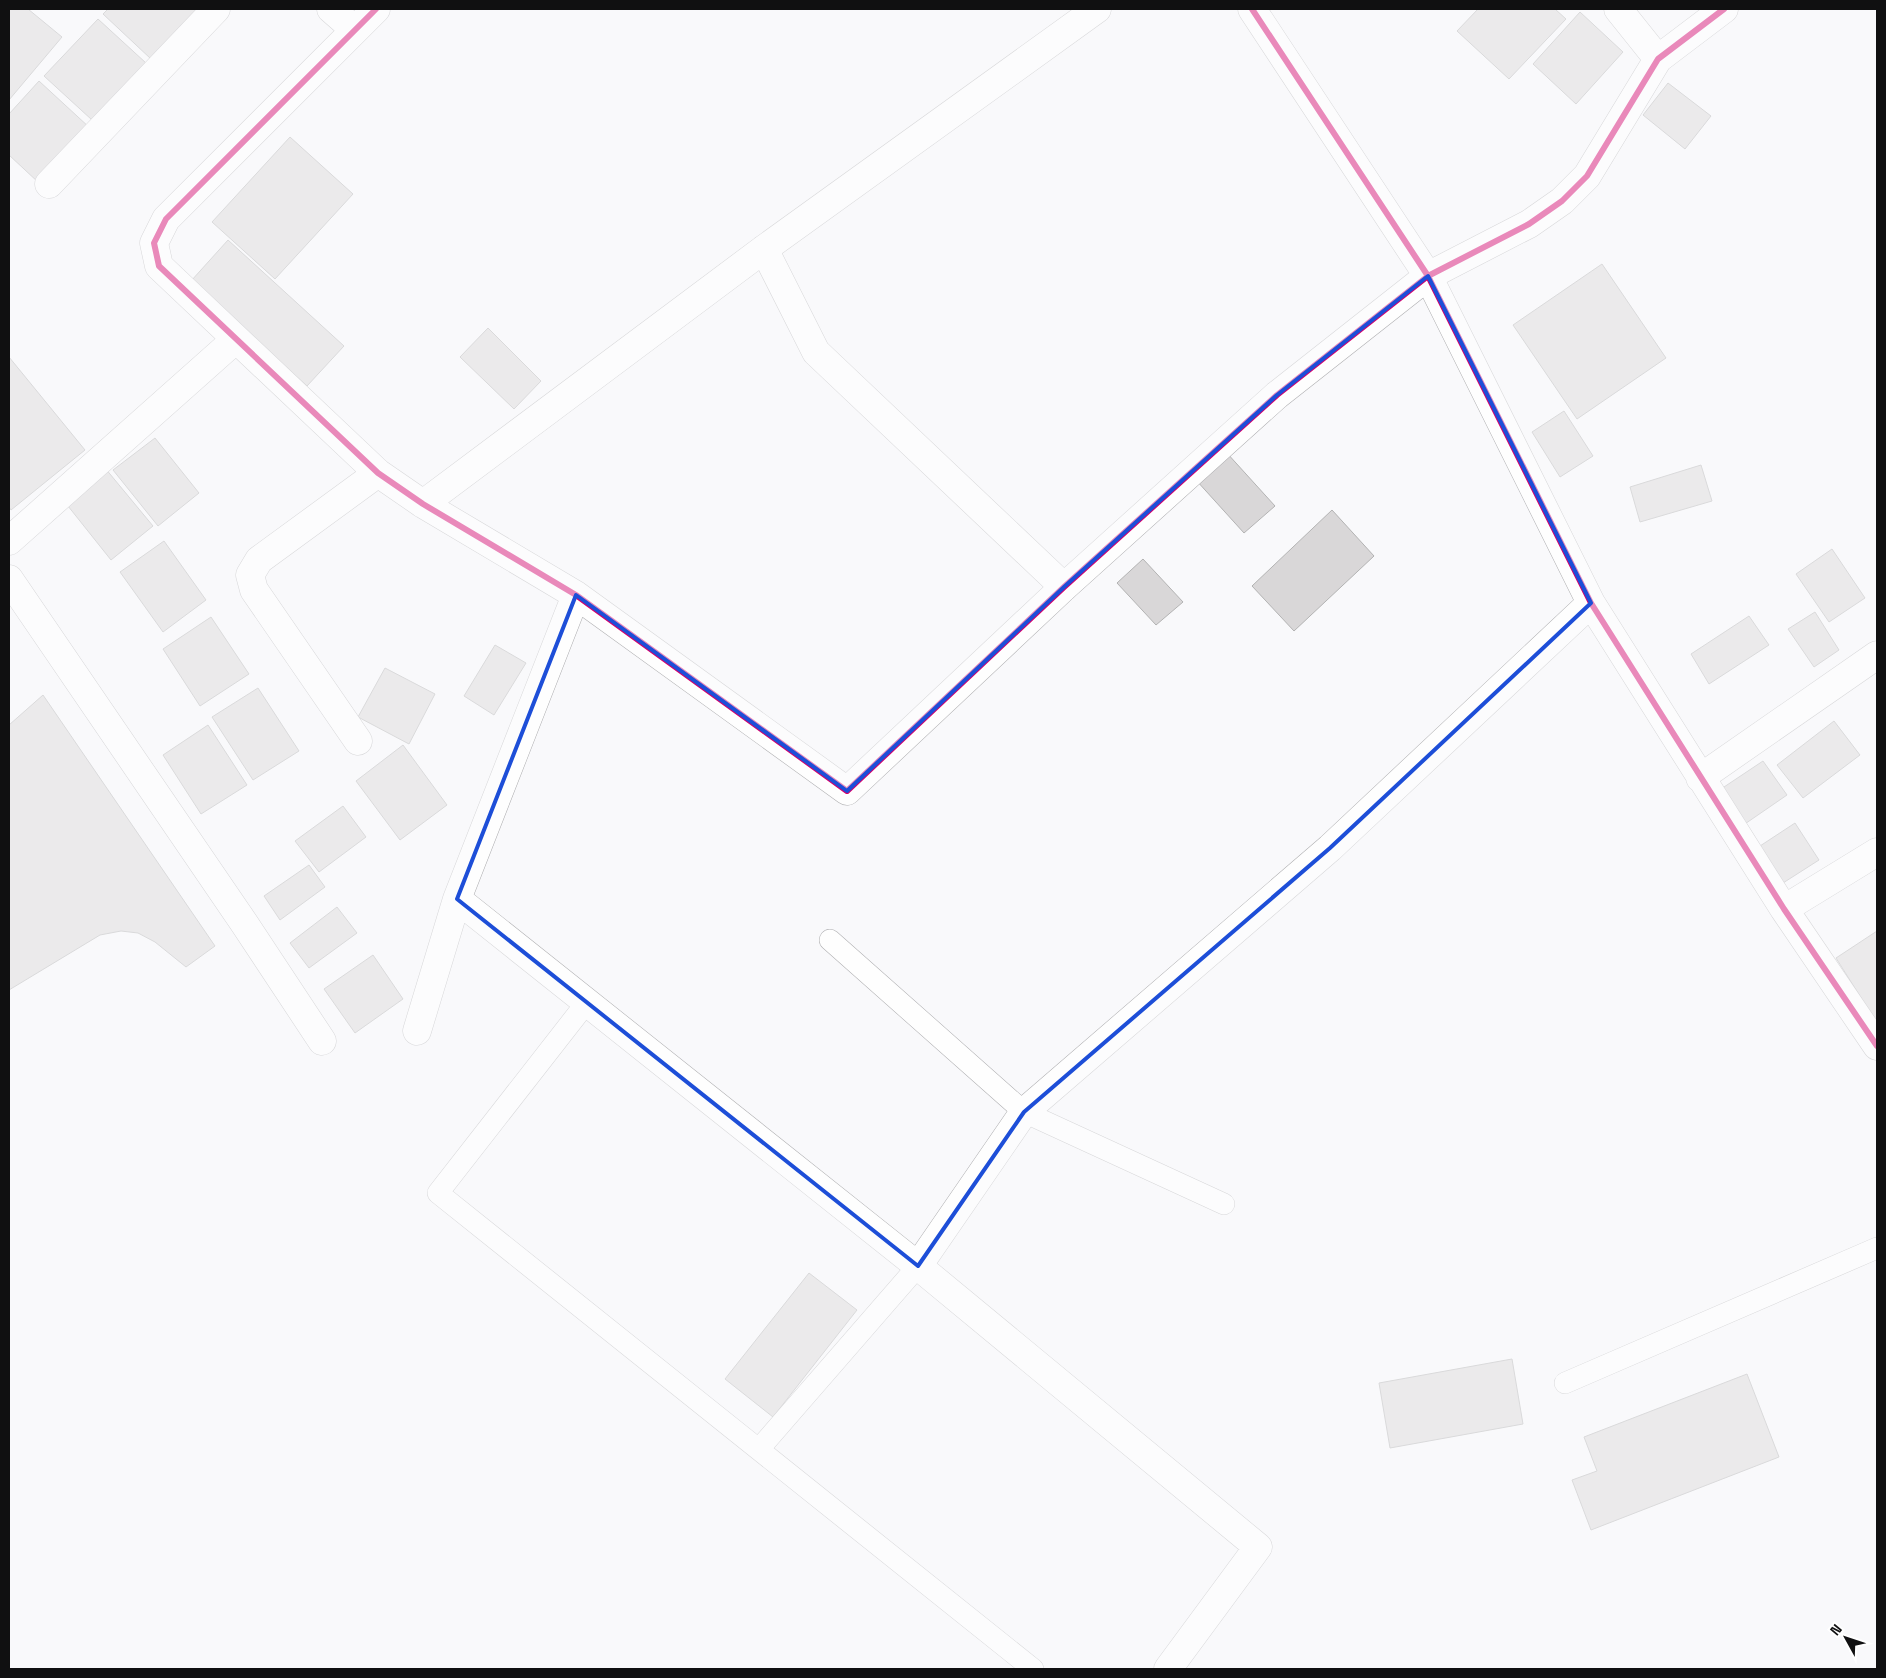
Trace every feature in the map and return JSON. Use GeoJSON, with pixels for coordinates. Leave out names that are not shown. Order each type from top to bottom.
{"type":"FeatureCollection","features":[{"type":"Feature","properties":{"kind":"street"},"geometry":{"type":"LineString","coordinates":[[48,184],[216,9]]}},
{"type":"Feature","properties":{"kind":"street"},"geometry":{"type":"LineString","coordinates":[[332,9],[355,30]]}},
{"type":"Feature","properties":{"kind":"street"},"geometry":{"type":"LineString","coordinates":[[376,9],[166,219],[154,243],[159,266],[378,473],[422,504],[576,596],[847,791],[1064,587],[1276,395],[1428,276],[1529,224],[1562,201],[1587,176],[1658,60],[1724,9]]}},
{"type":"Feature","properties":{"kind":"street"},"geometry":{"type":"LineString","coordinates":[[422,504],[764,249],[1097,9]]}},
{"type":"Feature","properties":{"kind":"street"},"geometry":{"type":"LineString","coordinates":[[1252,9],[1428,276],[1591,603],[1784,909],[1877,1046]]}},
{"type":"Feature","properties":{"kind":"street"},"geometry":{"type":"LineString","coordinates":[[1618,9],[1658,60]]}},
{"type":"Feature","properties":{"kind":"street"},"geometry":{"type":"LineString","coordinates":[[764,249],[816,352],[1064,587]]}},
{"type":"Feature","properties":{"kind":"street"},"geometry":{"type":"LineString","coordinates":[[9,541],[236,340]]}},
{"type":"Feature","properties":{"kind":"street"},"geometry":{"type":"LineString","coordinates":[[358,741],[254,590],[250,575],[259,560],[378,473]]}},
{"type":"Feature","properties":{"kind":"street"},"geometry":{"type":"LineString","coordinates":[[9,579],[244,923],[322,1041]]}},
{"type":"Feature","properties":{"kind":"street"},"geometry":{"type":"LineString","coordinates":[[418,1031],[457,899],[576,596]]}},
{"type":"Feature","properties":{"kind":"street"},"geometry":{"type":"LineString","coordinates":[[918,1266],[1024,1112],[1330,848],[1591,603]]}},
{"type":"Feature","properties":{"kind":"street"},"geometry":{"type":"LineString","coordinates":[[1700,778],[1877,656]]}},
{"type":"Feature","properties":{"kind":"street"},"geometry":{"type":"LineString","coordinates":[[1784,909],[1877,852]]}},
{"type":"Feature","properties":{"kind":"street"},"geometry":{"type":"LineString","coordinates":[[457,899],[918,1266],[1258,1547],[1168,1669]]}},
{"type":"Feature","properties":{"kind":"lane"},"geometry":{"type":"LineString","coordinates":[[830,940],[1024,1112],[1224,1204]]}},
{"type":"Feature","properties":{"kind":"lane"},"geometry":{"type":"LineString","coordinates":[[587,1002],[438,1193],[1033,1669]]}},
{"type":"Feature","properties":{"kind":"lane"},"geometry":{"type":"LineString","coordinates":[[1566,1383],[1877,1248]]}},
{"type":"Feature","properties":{"kind":"lane"},"geometry":{"type":"LineString","coordinates":[[759,1450],[918,1266]]}},
{"type":"Feature","properties":{"kind":"highlighted area"},"geometry":{"type":"Polygon","coordinates":[[[1428,276],[1591,603],[1330,848],[1024,1112],[918,1266],[457,899],[576,595],[847,791],[1064,587],[1277,395],[1428,276]]]}},
{"type":"Feature","properties":{"kind":"building"},"geometry":{"type":"Polygon","coordinates":[[[9,9],[28,9],[62,37],[9,100],[9,9]]]}},
{"type":"Feature","properties":{"kind":"building"},"geometry":{"type":"Polygon","coordinates":[[[108,9],[198,9],[151,59],[103,14],[108,9]]]}},
{"type":"Feature","properties":{"kind":"building"},"geometry":{"type":"Polygon","coordinates":[[[1478,9],[1555,9],[1566,19],[1509,79],[1457,31],[1478,9]]]}},
{"type":"Feature","properties":{"kind":"building"},"geometry":{"type":"Polygon","coordinates":[[[1580,12],[1623,52],[1576,104],[1533,64],[1580,12]]]}},
{"type":"Feature","properties":{"kind":"building"},"geometry":{"type":"Polygon","coordinates":[[[98,19],[146,63],[92,120],[44,76],[98,19]]]}},
{"type":"Feature","properties":{"kind":"building"},"geometry":{"type":"Polygon","coordinates":[[[39,81],[90,128],[39,183],[9,155],[9,114],[39,81]]]}},
{"type":"Feature","properties":{"kind":"building"},"geometry":{"type":"Polygon","coordinates":[[[1668,83],[1711,116],[1685,149],[1643,115],[1668,83]]]}},
{"type":"Feature","properties":{"kind":"building"},"geometry":{"type":"Polygon","coordinates":[[[290,137],[353,194],[275,279],[212,222],[290,137]]]}},
{"type":"Feature","properties":{"kind":"building"},"geometry":{"type":"Polygon","coordinates":[[[228,240],[344,346],[307,386],[191,281],[228,240]]]}},
{"type":"Feature","properties":{"kind":"building"},"geometry":{"type":"Polygon","coordinates":[[[1602,264],[1666,358],[1577,419],[1513,325],[1602,264]]]}},
{"type":"Feature","properties":{"kind":"building"},"geometry":{"type":"Polygon","coordinates":[[[488,328],[541,381],[514,409],[460,357],[488,328]]]}},
{"type":"Feature","properties":{"kind":"building"},"geometry":{"type":"Polygon","coordinates":[[[9,357],[85,450],[11,510],[9,507],[9,357]]]}},
{"type":"Feature","properties":{"kind":"building"},"geometry":{"type":"Polygon","coordinates":[[[1564,411],[1593,456],[1560,477],[1532,432],[1564,411]]]}},
{"type":"Feature","properties":{"kind":"building"},"geometry":{"type":"Polygon","coordinates":[[[155,438],[199,493],[158,526],[113,470],[155,438]]]}},
{"type":"Feature","properties":{"kind":"building"},"geometry":{"type":"Polygon","coordinates":[[[1226,452],[1275,506],[1244,533],[1196,480],[1226,452]]]}},
{"type":"Feature","properties":{"kind":"building"},"geometry":{"type":"Polygon","coordinates":[[[1701,465],[1712,501],[1640,522],[1630,487],[1701,465]]]}},
{"type":"Feature","properties":{"kind":"building"},"geometry":{"type":"Polygon","coordinates":[[[105,468],[153,526],[111,560],[64,501],[105,468]]]}},
{"type":"Feature","properties":{"kind":"building"},"geometry":{"type":"Polygon","coordinates":[[[1332,510],[1374,556],[1294,631],[1252,586],[1332,510]]]}},
{"type":"Feature","properties":{"kind":"building"},"geometry":{"type":"Polygon","coordinates":[[[164,541],[206,600],[163,632],[120,572],[164,541]]]}},
{"type":"Feature","properties":{"kind":"building"},"geometry":{"type":"Polygon","coordinates":[[[1832,549],[1865,598],[1829,622],[1796,574],[1832,549]]]}},
{"type":"Feature","properties":{"kind":"building"},"geometry":{"type":"Polygon","coordinates":[[[1143,559],[1183,602],[1156,625],[1117,583],[1143,559]]]}},
{"type":"Feature","properties":{"kind":"building"},"geometry":{"type":"Polygon","coordinates":[[[1815,612],[1839,650],[1814,667],[1788,629],[1815,612]]]}},
{"type":"Feature","properties":{"kind":"building"},"geometry":{"type":"Polygon","coordinates":[[[1749,616],[1769,645],[1709,684],[1691,654],[1749,616]]]}},
{"type":"Feature","properties":{"kind":"building"},"geometry":{"type":"Polygon","coordinates":[[[211,617],[249,674],[200,706],[163,649],[211,617]]]}},
{"type":"Feature","properties":{"kind":"building"},"geometry":{"type":"Polygon","coordinates":[[[495,645],[526,663],[494,715],[464,696],[495,645]]]}},
{"type":"Feature","properties":{"kind":"building"},"geometry":{"type":"Polygon","coordinates":[[[385,668],[435,694],[409,744],[358,717],[385,668]]]}},
{"type":"Feature","properties":{"kind":"building"},"geometry":{"type":"Polygon","coordinates":[[[258,688],[299,751],[253,780],[212,717],[258,688]]]}},
{"type":"Feature","properties":{"kind":"building"},"geometry":{"type":"Polygon","coordinates":[[[43,695],[215,946],[186,967],[155,942],[138,933],[121,931],[100,935],[9,990],[9,725],[43,695]]]}},
{"type":"Feature","properties":{"kind":"building"},"geometry":{"type":"Polygon","coordinates":[[[1834,721],[1860,755],[1803,798],[1777,765],[1834,721]]]}},
{"type":"Feature","properties":{"kind":"building"},"geometry":{"type":"Polygon","coordinates":[[[208,725],[247,785],[201,814],[163,755],[208,725]]]}},
{"type":"Feature","properties":{"kind":"building"},"geometry":{"type":"Polygon","coordinates":[[[403,745],[447,805],[400,840],[356,781],[403,745]]]}},
{"type":"Feature","properties":{"kind":"building"},"geometry":{"type":"Polygon","coordinates":[[[1763,761],[1787,795],[1739,828],[1715,793],[1763,761]]]}},
{"type":"Feature","properties":{"kind":"building"},"geometry":{"type":"Polygon","coordinates":[[[343,806],[366,837],[319,872],[295,841],[343,806]]]}},
{"type":"Feature","properties":{"kind":"building"},"geometry":{"type":"Polygon","coordinates":[[[1795,823],[1819,860],[1783,883],[1760,846],[1795,823]]]}},
{"type":"Feature","properties":{"kind":"building"},"geometry":{"type":"Polygon","coordinates":[[[309,865],[325,887],[280,920],[264,896],[309,865]]]}},
{"type":"Feature","properties":{"kind":"building"},"geometry":{"type":"Polygon","coordinates":[[[337,907],[357,933],[309,968],[290,943],[337,907]]]}},
{"type":"Feature","properties":{"kind":"building"},"geometry":{"type":"Polygon","coordinates":[[[1877,931],[1877,1019],[1875,1020],[1836,958],[1877,931]]]}},
{"type":"Feature","properties":{"kind":"building"},"geometry":{"type":"Polygon","coordinates":[[[373,955],[403,999],[355,1033],[324,989],[373,955]]]}},
{"type":"Feature","properties":{"kind":"building"},"geometry":{"type":"Polygon","coordinates":[[[809,1273],[857,1310],[773,1417],[725,1379],[809,1273]]]}},
{"type":"Feature","properties":{"kind":"building"},"geometry":{"type":"Polygon","coordinates":[[[1512,1359],[1523,1424],[1390,1448],[1379,1383],[1512,1359]]]}},
{"type":"Feature","properties":{"kind":"building"},"geometry":{"type":"Polygon","coordinates":[[[1747,1374],[1779,1457],[1591,1530],[1572,1480],[1597,1471],[1584,1437],[1747,1374]]]}},
{"type":"Feature","properties":{"kind":"cycle path"},"geometry":{"type":"LineString","coordinates":[[376,9],[166,219],[154,243],[159,266],[378,473],[423,504],[576,595],[847,791],[1064,587],[1277,395],[1428,276],[1529,224],[1562,201],[1587,176],[1658,59],[1724,9]]}},
{"type":"Feature","properties":{"kind":"cycle path"},"geometry":{"type":"LineString","coordinates":[[1252,9],[1428,276],[1591,603],[1784,909],[1877,1046]]}}]}
